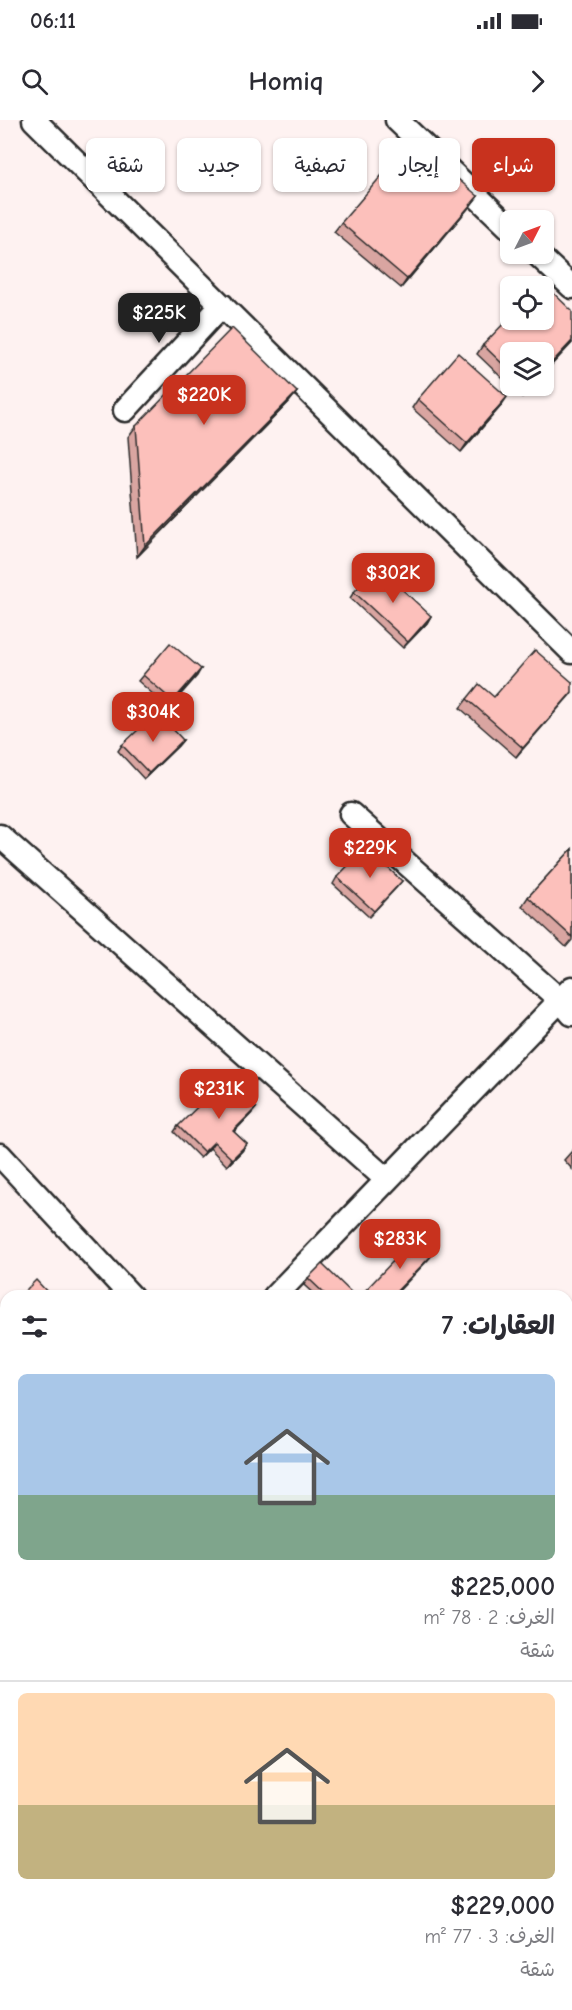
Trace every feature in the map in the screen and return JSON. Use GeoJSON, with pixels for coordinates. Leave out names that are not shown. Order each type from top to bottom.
{"type":"FeatureCollection","features":[{"type":"Feature","properties":{"kind":"street"},"geometry":{"type":"LineString","coordinates":[[34,120],[572,652]]}},
{"type":"Feature","properties":{"kind":"street"},"geometry":{"type":"LineString","coordinates":[[397,120],[500,218]]}},
{"type":"Feature","properties":{"kind":"street"},"geometry":{"type":"LineString","coordinates":[[547,264],[572,288]]}},
{"type":"Feature","properties":{"kind":"street"},"geometry":{"type":"LineString","coordinates":[[125,410],[222,305]]}},
{"type":"Feature","properties":{"kind":"street"},"geometry":{"type":"LineString","coordinates":[[281,1290],[387,1180],[568,1001],[351,814]]}},
{"type":"Feature","properties":{"kind":"street"},"geometry":{"type":"LineString","coordinates":[[0,836],[387,1180]]}},
{"type":"Feature","properties":{"kind":"street"},"geometry":{"type":"LineString","coordinates":[[0,1155],[125,1290]]}},
{"type":"Feature","properties":{"kind":"building"},"geometry":{"type":"Polygon","coordinates":[[[379,179],[379,192],[460,192],[460,181],[478,196],[407,279],[341,223],[379,179]]]}},
{"type":"Feature","properties":{"kind":"building"},"geometry":{"type":"Polygon","coordinates":[[[554,294],[572,311],[572,341],[554,360],[554,342],[500,342],[500,361],[483,345],[500,327],[500,330],[554,330],[554,294]]]}},
{"type":"Feature","properties":{"kind":"building"},"geometry":{"type":"Polygon","coordinates":[[[232,328],[297,392],[145,546],[136,426],[232,328]]]}},
{"type":"Feature","properties":{"kind":"building"},"geometry":{"type":"Polygon","coordinates":[[[458,353],[500,391],[500,396],[507,397],[467,443],[418,399],[458,353]]]}},
{"type":"Feature","properties":{"kind":"building"},"geometry":{"type":"Polygon","coordinates":[[[378,567],[431,616],[408,642],[354,592],[378,567]]]}},
{"type":"Feature","properties":{"kind":"building"},"geometry":{"type":"Polygon","coordinates":[[[170,643],[201,669],[173,701],[143,675],[170,643]]]}},
{"type":"Feature","properties":{"kind":"building"},"geometry":{"type":"Polygon","coordinates":[[[535,650],[572,682],[572,692],[523,748],[467,699],[479,684],[494,697],[535,650]]]}},
{"type":"Feature","properties":{"kind":"building"},"geometry":{"type":"Polygon","coordinates":[[[157,712],[183,740],[149,773],[122,745],[157,712]]]}},
{"type":"Feature","properties":{"kind":"building"},"geometry":{"type":"Polygon","coordinates":[[[366,847],[402,881],[374,911],[337,877],[366,847]]]}},
{"type":"Feature","properties":{"kind":"building"},"geometry":{"type":"Polygon","coordinates":[[[572,849],[572,937],[528,897],[572,849]]]}},
{"type":"Feature","properties":{"kind":"building"},"geometry":{"type":"Polygon","coordinates":[[[227,1078],[256,1108],[233,1131],[247,1144],[232,1159],[214,1142],[204,1152],[178,1126],[227,1078]]]}},
{"type":"Feature","properties":{"kind":"building"},"geometry":{"type":"Polygon","coordinates":[[[416,1237],[433,1254],[398,1290],[366,1290],[416,1237]]]}},
{"type":"Feature","properties":{"kind":"building"},"geometry":{"type":"Polygon","coordinates":[[[322,1264],[349,1290],[321,1290],[308,1278],[322,1264]]]}},
{"type":"Feature","properties":{"kind":"building"},"geometry":{"type":"Polygon","coordinates":[[[36,1280],[45,1290],[26,1290],[36,1280]]]}}]}
